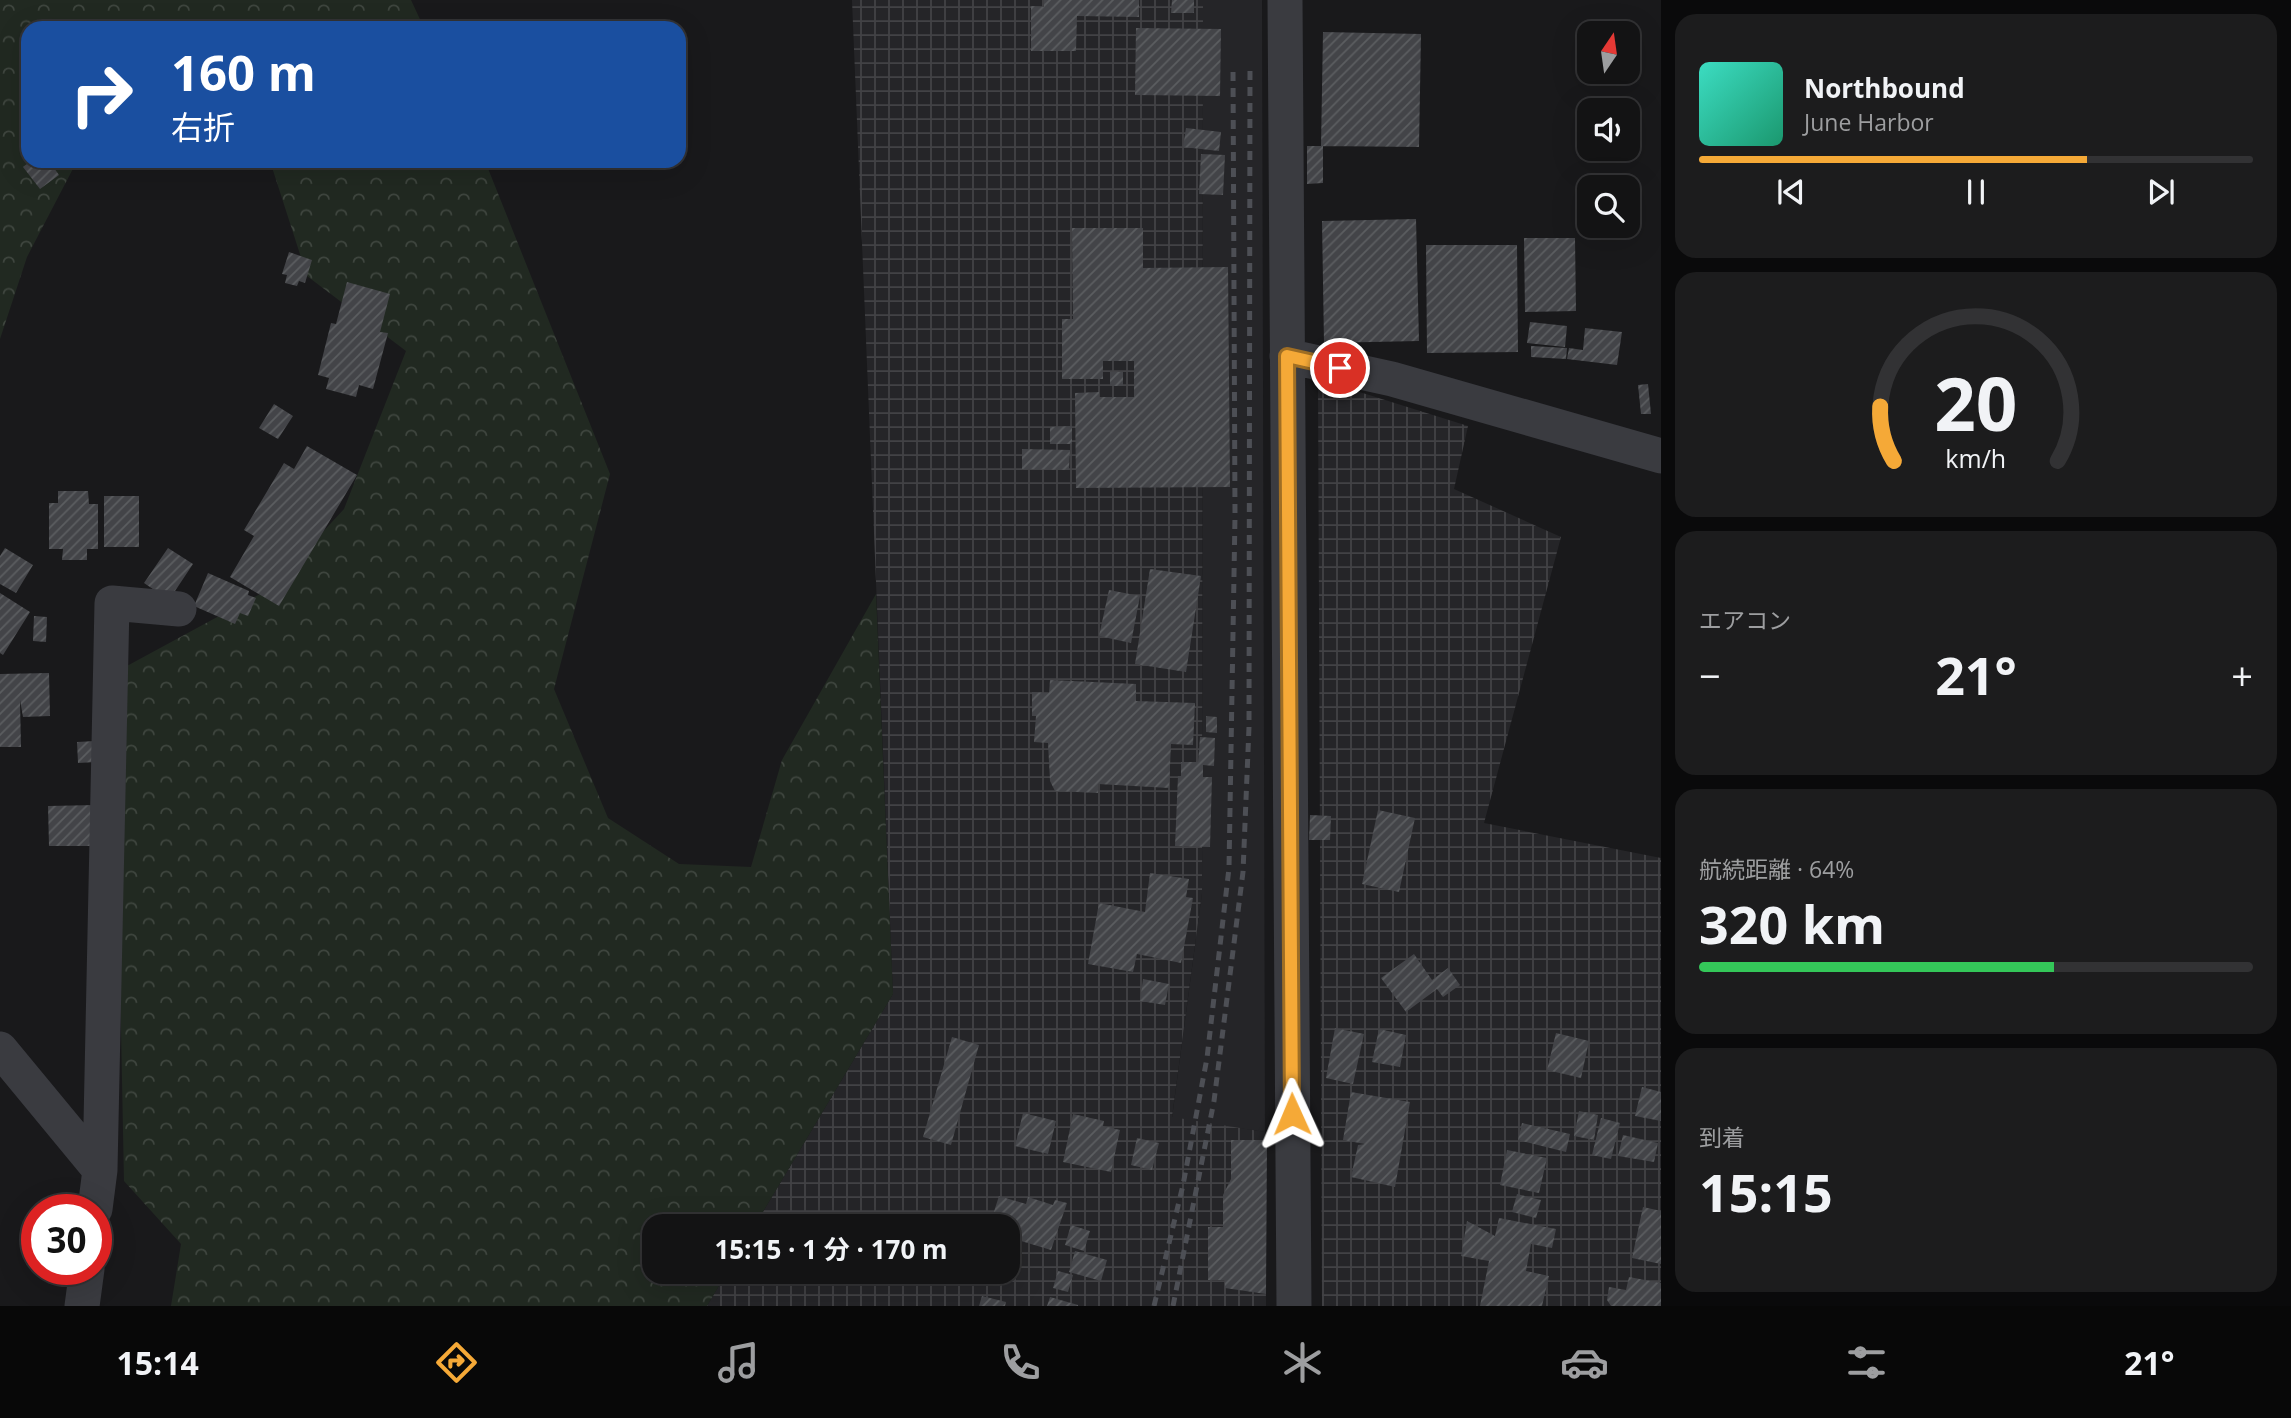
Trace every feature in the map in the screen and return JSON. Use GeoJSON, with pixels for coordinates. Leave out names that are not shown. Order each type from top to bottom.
{"type":"FeatureCollection","features":[{"type":"Feature","properties":{"kind":"street"},"geometry":{"type":"LineString","coordinates":[[1285,0],[1294,1306]]}},
{"type":"Feature","properties":{"kind":"street"},"geometry":{"type":"LineString","coordinates":[[1287,356],[1392,379],[1661,456]]}},
{"type":"Feature","properties":{"kind":"street"},"geometry":{"type":"LineString","coordinates":[[97,1194],[100,1170],[112,603],[179,609]]}},
{"type":"Feature","properties":{"kind":"street"},"geometry":{"type":"LineString","coordinates":[[0,1049],[100,1170]]}},
{"type":"Feature","properties":{"kind":"street"},"geometry":{"type":"LineString","coordinates":[[82,1306],[85,1285]]}},
{"type":"Feature","properties":{"kind":"shaded area"},"geometry":{"type":"Polygon","coordinates":[[[852,0],[1203,0],[1202,893],[1172,1117],[1265,1132],[1266,1306],[707,1306],[720,1284],[1020,1284],[1020,1214],[762,1214],[893,994],[852,0]]]}},
{"type":"Feature","properties":{"kind":"shaded area"},"geometry":{"type":"Polygon","coordinates":[[[1203,0],[1262,0],[1265,1132],[1172,1118],[1202,893],[1203,0]]]}},
{"type":"Feature","properties":{"kind":"shaded area"},"geometry":{"type":"Polygon","coordinates":[[[1318,379],[1468,426],[1454,489],[1561,537],[1484,823],[1661,858],[1661,1306],[1322,1306],[1318,379]]]}},
{"type":"Feature","properties":{"kind":"green space"},"geometry":{"type":"Polygon","coordinates":[[[0,0],[411,0],[421,21],[21,21],[21,168],[73,168],[27,257],[0,339],[0,0]]]}},
{"type":"Feature","properties":{"kind":"green space"},"geometry":{"type":"Polygon","coordinates":[[[272,168],[488,168],[610,474],[554,689],[608,818],[679,864],[751,867],[782,760],[876,594],[893,994],[762,1214],[642,1214],[642,1284],[720,1284],[707,1306],[171,1306],[181,1244],[124,1181],[114,673],[271,588],[344,509],[406,351],[307,276],[272,168]]]}},
{"type":"Feature","properties":{"kind":"building"},"geometry":{"type":"Polygon","coordinates":[[[1044,0],[1139,0],[1139,17],[1077,16],[1076,51],[1031,51],[1031,6],[1044,7],[1044,0]]]}},
{"type":"Feature","properties":{"kind":"building"},"geometry":{"type":"Polygon","coordinates":[[[1172,0],[1194,0],[1194,13],[1171,13],[1172,0]]]}},
{"type":"Feature","properties":{"kind":"building"},"geometry":{"type":"Polygon","coordinates":[[[1136,28],[1221,29],[1220,96],[1135,95],[1136,28]]]}},
{"type":"Feature","properties":{"kind":"building"},"geometry":{"type":"Polygon","coordinates":[[[1323,32],[1421,34],[1419,147],[1321,146],[1323,32]]]}},
{"type":"Feature","properties":{"kind":"building"},"geometry":{"type":"Polygon","coordinates":[[[1186,128],[1221,132],[1219,151],[1183,147],[1186,128]]]}},
{"type":"Feature","properties":{"kind":"building"},"geometry":{"type":"Polygon","coordinates":[[[1307,146],[1323,146],[1323,183],[1307,184],[1307,146]]]}},
{"type":"Feature","properties":{"kind":"building"},"geometry":{"type":"Polygon","coordinates":[[[1201,154],[1225,155],[1223,195],[1199,194],[1201,154]]]}},
{"type":"Feature","properties":{"kind":"building"},"geometry":{"type":"Polygon","coordinates":[[[24,168],[54,168],[59,175],[40,189],[24,168]]]}},
{"type":"Feature","properties":{"kind":"building"},"geometry":{"type":"Polygon","coordinates":[[[1416,219],[1419,341],[1324,343],[1322,221],[1416,219]]]}},
{"type":"Feature","properties":{"kind":"building"},"geometry":{"type":"Polygon","coordinates":[[[1072,228],[1143,228],[1143,268],[1228,267],[1230,487],[1076,488],[1075,393],[1099,392],[1099,397],[1134,397],[1134,361],[1103,361],[1103,379],[1062,379],[1062,319],[1073,319],[1072,228]]]}},
{"type":"Feature","properties":{"kind":"building"},"geometry":{"type":"Polygon","coordinates":[[[1524,238],[1575,238],[1576,311],[1525,312],[1524,238]]]}},
{"type":"Feature","properties":{"kind":"building"},"geometry":{"type":"Polygon","coordinates":[[[1426,245],[1517,245],[1518,352],[1427,353],[1426,245]]]}},
{"type":"Feature","properties":{"kind":"building"},"geometry":{"type":"Polygon","coordinates":[[[289,252],[312,260],[305,283],[299,281],[297,286],[285,283],[287,275],[282,274],[289,252]]]}},
{"type":"Feature","properties":{"kind":"building"},"geometry":{"type":"Polygon","coordinates":[[[347,282],[390,294],[380,332],[388,333],[373,389],[359,385],[356,397],[326,389],[329,378],[318,375],[331,323],[336,324],[347,282]]]}},
{"type":"Feature","properties":{"kind":"building"},"geometry":{"type":"Polygon","coordinates":[[[1530,322],[1567,326],[1565,347],[1527,343],[1530,322]]]}},
{"type":"Feature","properties":{"kind":"building"},"geometry":{"type":"Polygon","coordinates":[[[1585,328],[1622,332],[1617,365],[1567,359],[1569,348],[1583,350],[1585,328]]]}},
{"type":"Feature","properties":{"kind":"building"},"geometry":{"type":"Polygon","coordinates":[[[1531,346],[1567,348],[1566,359],[1531,357],[1531,346]]]}},
{"type":"Feature","properties":{"kind":"building"},"geometry":{"type":"Polygon","coordinates":[[[1110,372],[1123,372],[1123,386],[1110,386],[1110,372]]]}},
{"type":"Feature","properties":{"kind":"building"},"geometry":{"type":"Polygon","coordinates":[[[1648,384],[1651,414],[1641,414],[1638,385],[1648,384]]]}},
{"type":"Feature","properties":{"kind":"building"},"geometry":{"type":"Polygon","coordinates":[[[274,404],[293,416],[278,439],[259,428],[274,404]]]}},
{"type":"Feature","properties":{"kind":"building"},"geometry":{"type":"Polygon","coordinates":[[[1072,426],[1072,444],[1050,444],[1050,427],[1072,426]]]}},
{"type":"Feature","properties":{"kind":"building"},"geometry":{"type":"Polygon","coordinates":[[[307,446],[357,475],[279,606],[230,577],[254,536],[244,530],[284,463],[294,469],[307,446]]]}},
{"type":"Feature","properties":{"kind":"building"},"geometry":{"type":"Polygon","coordinates":[[[1022,449],[1070,450],[1069,470],[1022,469],[1022,449]]]}},
{"type":"Feature","properties":{"kind":"building"},"geometry":{"type":"Polygon","coordinates":[[[58,491],[88,491],[89,504],[98,504],[98,549],[87,549],[87,560],[62,560],[63,549],[49,549],[49,503],[58,503],[58,491]]]}},
{"type":"Feature","properties":{"kind":"building"},"geometry":{"type":"Polygon","coordinates":[[[104,496],[139,496],[139,547],[104,547],[104,496]]]}},
{"type":"Feature","properties":{"kind":"building"},"geometry":{"type":"Polygon","coordinates":[[[5,548],[33,565],[16,593],[0,584],[0,556],[5,548]]]}},
{"type":"Feature","properties":{"kind":"building"},"geometry":{"type":"Polygon","coordinates":[[[168,548],[193,564],[169,600],[144,583],[168,548]]]}},
{"type":"Feature","properties":{"kind":"building"},"geometry":{"type":"Polygon","coordinates":[[[1150,569],[1201,576],[1186,672],[1135,664],[1150,569]]]}},
{"type":"Feature","properties":{"kind":"building"},"geometry":{"type":"Polygon","coordinates":[[[208,573],[249,591],[248,595],[256,598],[248,616],[240,613],[235,624],[194,606],[208,573]]]}},
{"type":"Feature","properties":{"kind":"building"},"geometry":{"type":"Polygon","coordinates":[[[1109,590],[1140,596],[1131,643],[1099,636],[1109,590]]]}},
{"type":"Feature","properties":{"kind":"building"},"geometry":{"type":"Polygon","coordinates":[[[0,593],[30,612],[3,655],[0,653],[0,593]]]}},
{"type":"Feature","properties":{"kind":"building"},"geometry":{"type":"Polygon","coordinates":[[[34,616],[47,617],[46,642],[33,641],[34,616]]]}},
{"type":"Feature","properties":{"kind":"building"},"geometry":{"type":"Polygon","coordinates":[[[49,673],[50,716],[23,717],[20,700],[21,747],[0,747],[0,674],[49,673]]]}},
{"type":"Feature","properties":{"kind":"building"},"geometry":{"type":"Polygon","coordinates":[[[1050,680],[1136,684],[1136,701],[1195,703],[1193,745],[1171,744],[1169,788],[1098,784],[1098,793],[1055,791],[1050,781],[1048,743],[1034,742],[1036,716],[1032,716],[1032,692],[1049,693],[1050,680]]]}},
{"type":"Feature","properties":{"kind":"building"},"geometry":{"type":"Polygon","coordinates":[[[1206,716],[1217,717],[1217,733],[1206,732],[1206,716]]]}},
{"type":"Feature","properties":{"kind":"building"},"geometry":{"type":"Polygon","coordinates":[[[1200,737],[1215,738],[1214,766],[1203,765],[1203,777],[1212,777],[1210,847],[1175,846],[1181,762],[1198,762],[1200,737]]]}},
{"type":"Feature","properties":{"kind":"building"},"geometry":{"type":"Polygon","coordinates":[[[95,741],[96,762],[78,763],[77,742],[95,741]]]}},
{"type":"Feature","properties":{"kind":"building"},"geometry":{"type":"Polygon","coordinates":[[[96,805],[96,846],[49,846],[48,806],[96,805]]]}},
{"type":"Feature","properties":{"kind":"building"},"geometry":{"type":"Polygon","coordinates":[[[1378,810],[1415,818],[1399,892],[1362,884],[1378,810]]]}},
{"type":"Feature","properties":{"kind":"building"},"geometry":{"type":"Polygon","coordinates":[[[1310,815],[1331,816],[1330,840],[1309,840],[1310,815]]]}},
{"type":"Feature","properties":{"kind":"building"},"geometry":{"type":"Polygon","coordinates":[[[1150,873],[1189,879],[1186,897],[1193,898],[1181,963],[1137,954],[1133,972],[1088,964],[1099,903],[1145,912],[1150,873]]]}},
{"type":"Feature","properties":{"kind":"building"},"geometry":{"type":"Polygon","coordinates":[[[1414,954],[1432,980],[1448,968],[1460,985],[1443,997],[1437,989],[1406,1012],[1381,978],[1414,954]]]}},
{"type":"Feature","properties":{"kind":"building"},"geometry":{"type":"Polygon","coordinates":[[[1143,979],[1169,984],[1165,1005],[1140,1001],[1143,979]]]}},
{"type":"Feature","properties":{"kind":"building"},"geometry":{"type":"Polygon","coordinates":[[[1335,1028],[1364,1034],[1353,1084],[1326,1078],[1335,1028]]]}},
{"type":"Feature","properties":{"kind":"building"},"geometry":{"type":"Polygon","coordinates":[[[1379,1029],[1406,1035],[1400,1067],[1372,1062],[1379,1029]]]}},
{"type":"Feature","properties":{"kind":"building"},"geometry":{"type":"Polygon","coordinates":[[[1556,1033],[1589,1041],[1581,1078],[1547,1070],[1556,1033]]]}},
{"type":"Feature","properties":{"kind":"building"},"geometry":{"type":"Polygon","coordinates":[[[952,1037],[979,1045],[951,1145],[923,1137],[952,1037]]]}},
{"type":"Feature","properties":{"kind":"building"},"geometry":{"type":"Polygon","coordinates":[[[1642,1087],[1661,1092],[1661,1121],[1635,1116],[1642,1087]]]}},
{"type":"Feature","properties":{"kind":"building"},"geometry":{"type":"Polygon","coordinates":[[[1351,1092],[1410,1102],[1395,1187],[1351,1177],[1358,1145],[1365,1144],[1343,1140],[1351,1092]]]}},
{"type":"Feature","properties":{"kind":"building"},"geometry":{"type":"Polygon","coordinates":[[[1579,1111],[1598,1115],[1594,1140],[1574,1136],[1579,1111]]]}},
{"type":"Feature","properties":{"kind":"building"},"geometry":{"type":"Polygon","coordinates":[[[1023,1113],[1056,1121],[1048,1154],[1015,1146],[1023,1113]]]}},
{"type":"Feature","properties":{"kind":"building"},"geometry":{"type":"Polygon","coordinates":[[[1073,1114],[1104,1121],[1103,1126],[1120,1130],[1111,1172],[1063,1162],[1073,1114]]]}},
{"type":"Feature","properties":{"kind":"building"},"geometry":{"type":"Polygon","coordinates":[[[1601,1118],[1620,1123],[1611,1159],[1592,1155],[1601,1118]]]}},
{"type":"Feature","properties":{"kind":"building"},"geometry":{"type":"Polygon","coordinates":[[[1522,1123],[1570,1134],[1566,1152],[1518,1140],[1522,1123]]]}},
{"type":"Feature","properties":{"kind":"building"},"geometry":{"type":"Polygon","coordinates":[[[1623,1135],[1658,1143],[1654,1162],[1618,1156],[1623,1135]]]}},
{"type":"Feature","properties":{"kind":"building"},"geometry":{"type":"Polygon","coordinates":[[[1137,1138],[1159,1143],[1152,1170],[1131,1165],[1137,1138]]]}},
{"type":"Feature","properties":{"kind":"building"},"geometry":{"type":"Polygon","coordinates":[[[1231,1140],[1267,1140],[1266,1294],[1225,1288],[1225,1280],[1208,1280],[1208,1227],[1223,1227],[1223,1195],[1231,1179],[1231,1140]]]}},
{"type":"Feature","properties":{"kind":"building"},"geometry":{"type":"Polygon","coordinates":[[[1507,1150],[1547,1158],[1539,1193],[1500,1185],[1507,1150]]]}},
{"type":"Feature","properties":{"kind":"building"},"geometry":{"type":"Polygon","coordinates":[[[1517,1194],[1541,1200],[1536,1218],[1512,1212],[1517,1194]]]}},
{"type":"Feature","properties":{"kind":"building"},"geometry":{"type":"Polygon","coordinates":[[[999,1196],[1026,1204],[1028,1197],[1053,1205],[1055,1200],[1067,1203],[1051,1250],[1020,1241],[1020,1214],[993,1214],[999,1196]]]}},
{"type":"Feature","properties":{"kind":"building"},"geometry":{"type":"Polygon","coordinates":[[[1643,1207],[1661,1211],[1661,1264],[1632,1258],[1643,1207]]]}},
{"type":"Feature","properties":{"kind":"building"},"geometry":{"type":"Polygon","coordinates":[[[1499,1218],[1556,1229],[1552,1248],[1531,1244],[1526,1271],[1549,1276],[1542,1306],[1480,1306],[1489,1261],[1461,1256],[1467,1221],[1495,1236],[1499,1218]]]}},
{"type":"Feature","properties":{"kind":"building"},"geometry":{"type":"Polygon","coordinates":[[[1071,1225],[1090,1231],[1084,1251],[1065,1245],[1071,1225]]]}},
{"type":"Feature","properties":{"kind":"building"},"geometry":{"type":"Polygon","coordinates":[[[1075,1251],[1107,1260],[1101,1281],[1069,1272],[1075,1251]]]}},
{"type":"Feature","properties":{"kind":"building"},"geometry":{"type":"Polygon","coordinates":[[[1058,1271],[1073,1275],[1068,1292],[1053,1288],[1058,1271]]]}},
{"type":"Feature","properties":{"kind":"building"},"geometry":{"type":"Polygon","coordinates":[[[1629,1277],[1661,1283],[1661,1306],[1611,1306],[1607,1300],[1609,1287],[1626,1290],[1629,1277]]]}},
{"type":"Feature","properties":{"kind":"building"},"geometry":{"type":"Polygon","coordinates":[[[982,1296],[1006,1302],[1005,1306],[979,1306],[982,1296]]]}},
{"type":"Feature","properties":{"kind":"building"},"geometry":{"type":"Polygon","coordinates":[[[1050,1297],[1078,1305],[1078,1306],[1047,1306],[1050,1297]]]}},
{"type":"Feature","properties":{"kind":"railway"},"geometry":{"type":"LineString","coordinates":[[1154,1306],[1183,1185],[1207,1058],[1229,868],[1235,516],[1233,67]]}},
{"type":"Feature","properties":{"kind":"railway"},"geometry":{"type":"LineString","coordinates":[[1173,1306],[1214,1101],[1243,872],[1249,727],[1250,67]]}},
{"type":"Feature","properties":{"kind":"route"},"geometry":{"type":"LineString","coordinates":[[1292,1114],[1287,356],[1340,368]]}}]}
